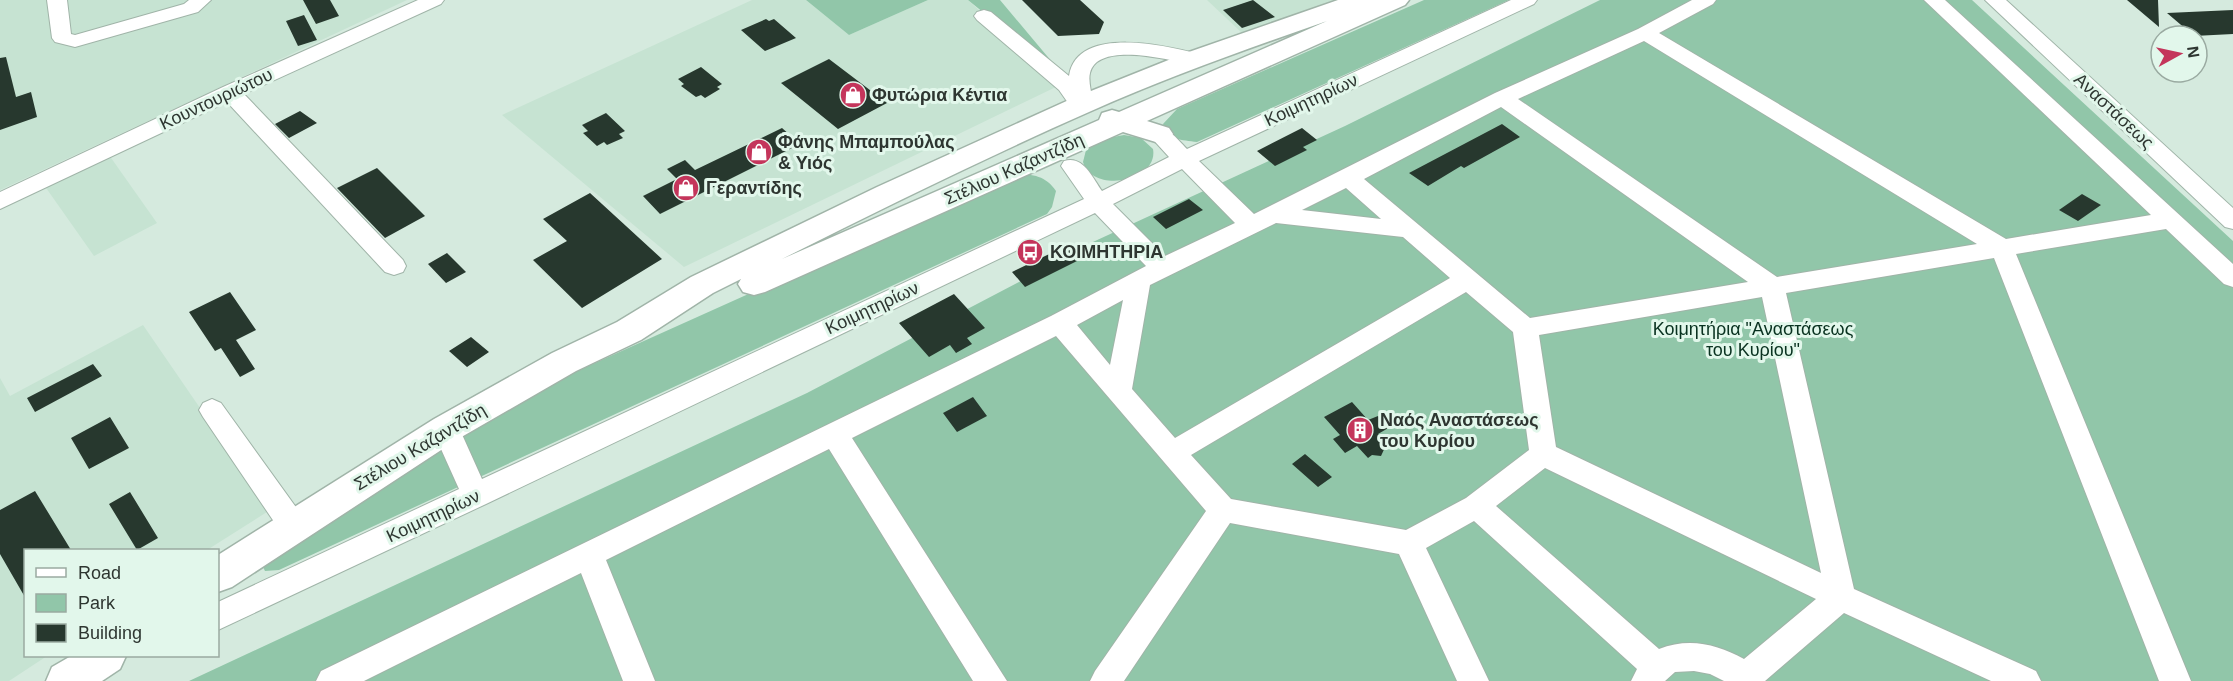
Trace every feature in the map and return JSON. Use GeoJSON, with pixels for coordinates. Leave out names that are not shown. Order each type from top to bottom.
{"type":"FeatureCollection","features":[{"type":"Feature","properties":{"kind":"main road","name":"Στέλιου Καζαντζίδη"},"geometry":{"type":"LineString","coordinates":[[629,331],[702,285],[887,194],[1074,108],[1195,59],[1362,0]]}},
{"type":"Feature","properties":{"kind":"main road","name":"Στέλιου Καζαντζίδη"},"geometry":{"type":"LineString","coordinates":[[219,574],[446,429],[564,362],[629,331],[707,304],[1029,162],[1068,156],[1123,121],[1169,99],[1396,0]]}},
{"type":"Feature","properties":{"kind":"main road"},"geometry":{"type":"LineString","coordinates":[[1159,134],[1155,122],[1156,115],[1169,99]]}},
{"type":"Feature","properties":{"kind":"main road"},"geometry":{"type":"LineString","coordinates":[[1068,156],[1074,108],[1123,121],[1159,134]]}},
{"type":"Feature","properties":{"kind":"street"},"geometry":{"type":"LineString","coordinates":[[57,0],[62,38],[75,41],[191,8],[201,0]]}},
{"type":"Feature","properties":{"kind":"street","name":"Κουντουριώτου"},"geometry":{"type":"LineString","coordinates":[[0,201],[230,92],[434,0]]}},
{"type":"Feature","properties":{"kind":"street","name":"Κοιμητηρίων"},"geometry":{"type":"LineString","coordinates":[[219,616],[1098,202],[1184,159],[1527,0]]}},
{"type":"Feature","properties":{"kind":"street"},"geometry":{"type":"LineString","coordinates":[[332,681],[835,435],[1151,274],[1348,178],[1502,98],[1645,33],[1706,0]]}},
{"type":"Feature","properties":{"kind":"street"},"geometry":{"type":"LineString","coordinates":[[1934,0],[2233,278]]}},
{"type":"Feature","properties":{"kind":"street","name":"Αναστάσεως"},"geometry":{"type":"LineString","coordinates":[[1995,0],[2233,221]]}},
{"type":"Feature","properties":{"kind":"street"},"geometry":{"type":"LineString","coordinates":[[984,16],[1066,85],[1074,108]]}},
{"type":"Feature","properties":{"kind":"street"},"geometry":{"type":"LineString","coordinates":[[1645,33],[2002,248],[2175,681]]}},
{"type":"Feature","properties":{"kind":"street"},"geometry":{"type":"LineString","coordinates":[[1074,108],[1081,67],[1098,54],[1112,49],[1128,48],[1195,59]]}},
{"type":"Feature","properties":{"kind":"street"},"geometry":{"type":"LineString","coordinates":[[230,92],[394,266]]}},
{"type":"Feature","properties":{"kind":"street"},"geometry":{"type":"LineString","coordinates":[[1502,98],[1773,286],[1841,597]]}},
{"type":"Feature","properties":{"kind":"street"},"geometry":{"type":"LineString","coordinates":[[1159,134],[1184,159],[1261,219],[1410,230]]}},
{"type":"Feature","properties":{"kind":"street"},"geometry":{"type":"LineString","coordinates":[[1068,156],[1098,202],[1151,274]]}},
{"type":"Feature","properties":{"kind":"street"},"geometry":{"type":"LineString","coordinates":[[1348,178],[1525,328],[1543,454]]}},
{"type":"Feature","properties":{"kind":"street"},"geometry":{"type":"LineString","coordinates":[[1525,328],[2170,220]]}},
{"type":"Feature","properties":{"kind":"street"},"geometry":{"type":"LineString","coordinates":[[1118,392],[1151,274]]}},
{"type":"Feature","properties":{"kind":"street"},"geometry":{"type":"LineString","coordinates":[[1172,453],[1468,279]]}},
{"type":"Feature","properties":{"kind":"street"},"geometry":{"type":"LineString","coordinates":[[1060,322],[1118,392],[1223,510],[1409,543],[1476,506],[1543,454]]}},
{"type":"Feature","properties":{"kind":"street"},"geometry":{"type":"LineString","coordinates":[[213,410],[293,526]]}},
{"type":"Feature","properties":{"kind":"street"},"geometry":{"type":"LineString","coordinates":[[446,429],[476,496]]}},
{"type":"Feature","properties":{"kind":"street"},"geometry":{"type":"LineString","coordinates":[[835,435],[991,681]]}},
{"type":"Feature","properties":{"kind":"street"},"geometry":{"type":"LineString","coordinates":[[1543,454],[1841,597],[2025,681]]}},
{"type":"Feature","properties":{"kind":"street"},"geometry":{"type":"LineString","coordinates":[[1476,506],[1652,674],[1675,657],[1692,656],[1710,659],[1728,666],[1746,679],[1841,597]]}},
{"type":"Feature","properties":{"kind":"street"},"geometry":{"type":"LineString","coordinates":[[1106,681],[1223,510]]}},
{"type":"Feature","properties":{"kind":"street"},"geometry":{"type":"LineString","coordinates":[[1409,543],[1473,681]]}},
{"type":"Feature","properties":{"kind":"street"},"geometry":{"type":"LineString","coordinates":[[589,555],[639,681]]}},
{"type":"Feature","properties":{"kind":"shaded area"},"geometry":{"type":"Polygon","coordinates":[[[0,0],[407,0],[0,190],[0,0]]]}},
{"type":"Feature","properties":{"kind":"shaded area"},"geometry":{"type":"Polygon","coordinates":[[[752,0],[806,0],[849,35],[928,0],[968,0],[1060,85],[684,267],[502,115],[752,0]]]}},
{"type":"Feature","properties":{"kind":"shaded area"},"geometry":{"type":"Polygon","coordinates":[[[1207,0],[1335,0],[1242,33],[1207,0]]]}},
{"type":"Feature","properties":{"kind":"shaded area"},"geometry":{"type":"Polygon","coordinates":[[[109,155],[157,223],[94,256],[44,185],[109,155]]]}},
{"type":"Feature","properties":{"kind":"shaded area"},"geometry":{"type":"Polygon","coordinates":[[[143,325],[270,510],[209,549],[24,549],[24,657],[45,657],[9,681],[0,681],[0,378],[10,396],[143,325]]]}},
{"type":"Feature","properties":{"kind":"green space"},"geometry":{"type":"Polygon","coordinates":[[[806,0],[928,0],[849,35],[806,0]]]}},
{"type":"Feature","properties":{"kind":"green space"},"geometry":{"type":"Polygon","coordinates":[[[968,0],[1000,0],[1068,81],[968,0]]]}},
{"type":"Feature","properties":{"kind":"green space"},"geometry":{"type":"Polygon","coordinates":[[[1424,0],[1509,0],[1197,142],[1176,138],[1165,129],[1163,124],[1177,109],[1424,0]]]}},
{"type":"Feature","properties":{"kind":"green space","name":"Κοιμητήρια \"Αναστάσεως του Κυρίου\""},"geometry":{"type":"Polygon","coordinates":[[[1600,0],[1972,0],[2233,241],[2233,681],[189,681],[807,393],[1019,282],[1069,253],[1345,126],[1600,0]]]}},
{"type":"Feature","properties":{"kind":"green space"},"geometry":{"type":"Polygon","coordinates":[[[1124,135],[1141,138],[1153,149],[1152,160],[1146,169],[1136,176],[1111,181],[1089,172],[1083,162],[1086,150],[1108,138],[1124,135]]]}},
{"type":"Feature","properties":{"kind":"green space"},"geometry":{"type":"Polygon","coordinates":[[[1016,174],[1039,177],[1048,182],[1056,191],[1052,207],[1047,214],[279,570],[265,571],[261,563],[428,453],[566,376],[1016,174]]]}},
{"type":"Feature","properties":{"kind":"building"},"geometry":{"type":"Polygon","coordinates":[[[303,0],[330,0],[339,16],[316,24],[303,0]]]}},
{"type":"Feature","properties":{"kind":"building"},"geometry":{"type":"Polygon","coordinates":[[[1022,0],[1080,0],[1104,22],[1099,34],[1058,36],[1022,0]]]}},
{"type":"Feature","properties":{"kind":"building"},"geometry":{"type":"Polygon","coordinates":[[[1253,0],[1275,17],[1242,28],[1223,10],[1253,0]]]}},
{"type":"Feature","properties":{"kind":"building"},"geometry":{"type":"Polygon","coordinates":[[[2127,0],[2158,0],[2159,24],[2155,24],[2127,0]]]}},
{"type":"Feature","properties":{"kind":"building"},"geometry":{"type":"Polygon","coordinates":[[[2233,10],[2233,34],[2209,35],[2209,24],[2180,24],[2167,13],[2233,10]]]}},
{"type":"Feature","properties":{"kind":"building"},"geometry":{"type":"Polygon","coordinates":[[[304,15],[317,40],[298,46],[286,21],[304,15]]]}},
{"type":"Feature","properties":{"kind":"building"},"geometry":{"type":"Polygon","coordinates":[[[766,19],[769,21],[774,19],[796,38],[765,51],[741,30],[766,19]]]}},
{"type":"Feature","properties":{"kind":"building"},"geometry":{"type":"Polygon","coordinates":[[[6,57],[16,97],[31,92],[37,117],[0,130],[0,58],[6,57]]]}},
{"type":"Feature","properties":{"kind":"building"},"geometry":{"type":"Polygon","coordinates":[[[829,59],[887,103],[838,129],[781,83],[829,59]]]}},
{"type":"Feature","properties":{"kind":"building"},"geometry":{"type":"Polygon","coordinates":[[[701,67],[722,84],[717,87],[720,89],[705,98],[701,95],[696,97],[681,86],[684,84],[678,79],[701,67]]]}},
{"type":"Feature","properties":{"kind":"building"},"geometry":{"type":"Polygon","coordinates":[[[300,111],[317,123],[289,138],[275,124],[300,111]]]}},
{"type":"Feature","properties":{"kind":"building"},"geometry":{"type":"Polygon","coordinates":[[[606,113],[625,131],[619,134],[623,138],[607,145],[604,142],[597,146],[583,133],[588,131],[582,125],[606,113]]]}},
{"type":"Feature","properties":{"kind":"building"},"geometry":{"type":"Polygon","coordinates":[[[1502,124],[1520,137],[1464,168],[1461,166],[1428,186],[1409,173],[1502,124]]]}},
{"type":"Feature","properties":{"kind":"building"},"geometry":{"type":"Polygon","coordinates":[[[782,128],[800,144],[660,214],[643,196],[677,179],[667,169],[685,160],[695,170],[782,128]]]}},
{"type":"Feature","properties":{"kind":"building"},"geometry":{"type":"Polygon","coordinates":[[[1302,128],[1317,140],[1303,147],[1307,150],[1275,166],[1257,151],[1302,128]]]}},
{"type":"Feature","properties":{"kind":"building"},"geometry":{"type":"Polygon","coordinates":[[[377,168],[425,216],[385,238],[337,188],[377,168]]]}},
{"type":"Feature","properties":{"kind":"building"},"geometry":{"type":"Polygon","coordinates":[[[590,193],[662,259],[582,308],[533,260],[567,241],[543,219],[590,193]]]}},
{"type":"Feature","properties":{"kind":"building"},"geometry":{"type":"Polygon","coordinates":[[[2082,194],[2101,205],[2078,221],[2059,210],[2082,194]]]}},
{"type":"Feature","properties":{"kind":"building"},"geometry":{"type":"Polygon","coordinates":[[[1189,199],[1203,210],[1166,229],[1153,217],[1189,199]]]}},
{"type":"Feature","properties":{"kind":"building"},"geometry":{"type":"Polygon","coordinates":[[[1070,244],[1083,258],[1025,287],[1012,272],[1070,244]]]}},
{"type":"Feature","properties":{"kind":"building"},"geometry":{"type":"Polygon","coordinates":[[[447,253],[466,272],[446,283],[428,264],[447,253]]]}},
{"type":"Feature","properties":{"kind":"building"},"geometry":{"type":"Polygon","coordinates":[[[230,292],[256,330],[236,340],[255,369],[240,377],[221,348],[215,351],[189,312],[230,292]]]}},
{"type":"Feature","properties":{"kind":"building"},"geometry":{"type":"Polygon","coordinates":[[[954,294],[985,328],[967,338],[972,344],[956,353],[950,345],[929,357],[899,323],[954,294]]]}},
{"type":"Feature","properties":{"kind":"building"},"geometry":{"type":"Polygon","coordinates":[[[471,337],[489,352],[467,367],[449,351],[471,337]]]}},
{"type":"Feature","properties":{"kind":"building"},"geometry":{"type":"Polygon","coordinates":[[[93,364],[102,376],[35,412],[27,398],[93,364]]]}},
{"type":"Feature","properties":{"kind":"building"},"geometry":{"type":"Polygon","coordinates":[[[973,397],[987,416],[957,432],[943,413],[973,397]]]}},
{"type":"Feature","properties":{"kind":"building","name":"Ναός Αναστάσεως του Κυρίου"},"geometry":{"type":"Polygon","coordinates":[[[1352,402],[1368,420],[1378,416],[1390,427],[1378,434],[1387,443],[1381,456],[1372,455],[1368,458],[1357,446],[1345,453],[1333,439],[1340,435],[1324,417],[1352,402]]]}},
{"type":"Feature","properties":{"kind":"building"},"geometry":{"type":"Polygon","coordinates":[[[110,417],[129,448],[89,469],[71,438],[110,417]]]}},
{"type":"Feature","properties":{"kind":"building"},"geometry":{"type":"Polygon","coordinates":[[[1305,454],[1332,477],[1318,487],[1292,464],[1305,454]]]}},
{"type":"Feature","properties":{"kind":"building"},"geometry":{"type":"Polygon","coordinates":[[[35,491],[70,549],[24,549],[24,596],[0,554],[0,510],[35,491]]]}},
{"type":"Feature","properties":{"kind":"building"},"geometry":{"type":"Polygon","coordinates":[[[130,492],[158,538],[136,549],[109,504],[130,492]]]}},
{"type":"Feature","properties":{"kind":"place","name":"Φυτώρια Κέντια"},"geometry":{"type":"Point","coordinates":[853,95]}},
{"type":"Feature","properties":{"kind":"place","name":"Φάνης Μπαμπούλας & Υιός"},"geometry":{"type":"Point","coordinates":[759,152]}},
{"type":"Feature","properties":{"kind":"place","name":"Γεραντίδης"},"geometry":{"type":"Point","coordinates":[686,188]}},
{"type":"Feature","properties":{"kind":"place","name":"ΚΟΙΜΗΤΗΡΙΑ"},"geometry":{"type":"Point","coordinates":[1030,252]}},
{"type":"Feature","properties":{"kind":"place","name":"Ναός Αναστάσεως του Κυρίου"},"geometry":{"type":"Point","coordinates":[1360,430]}}]}
